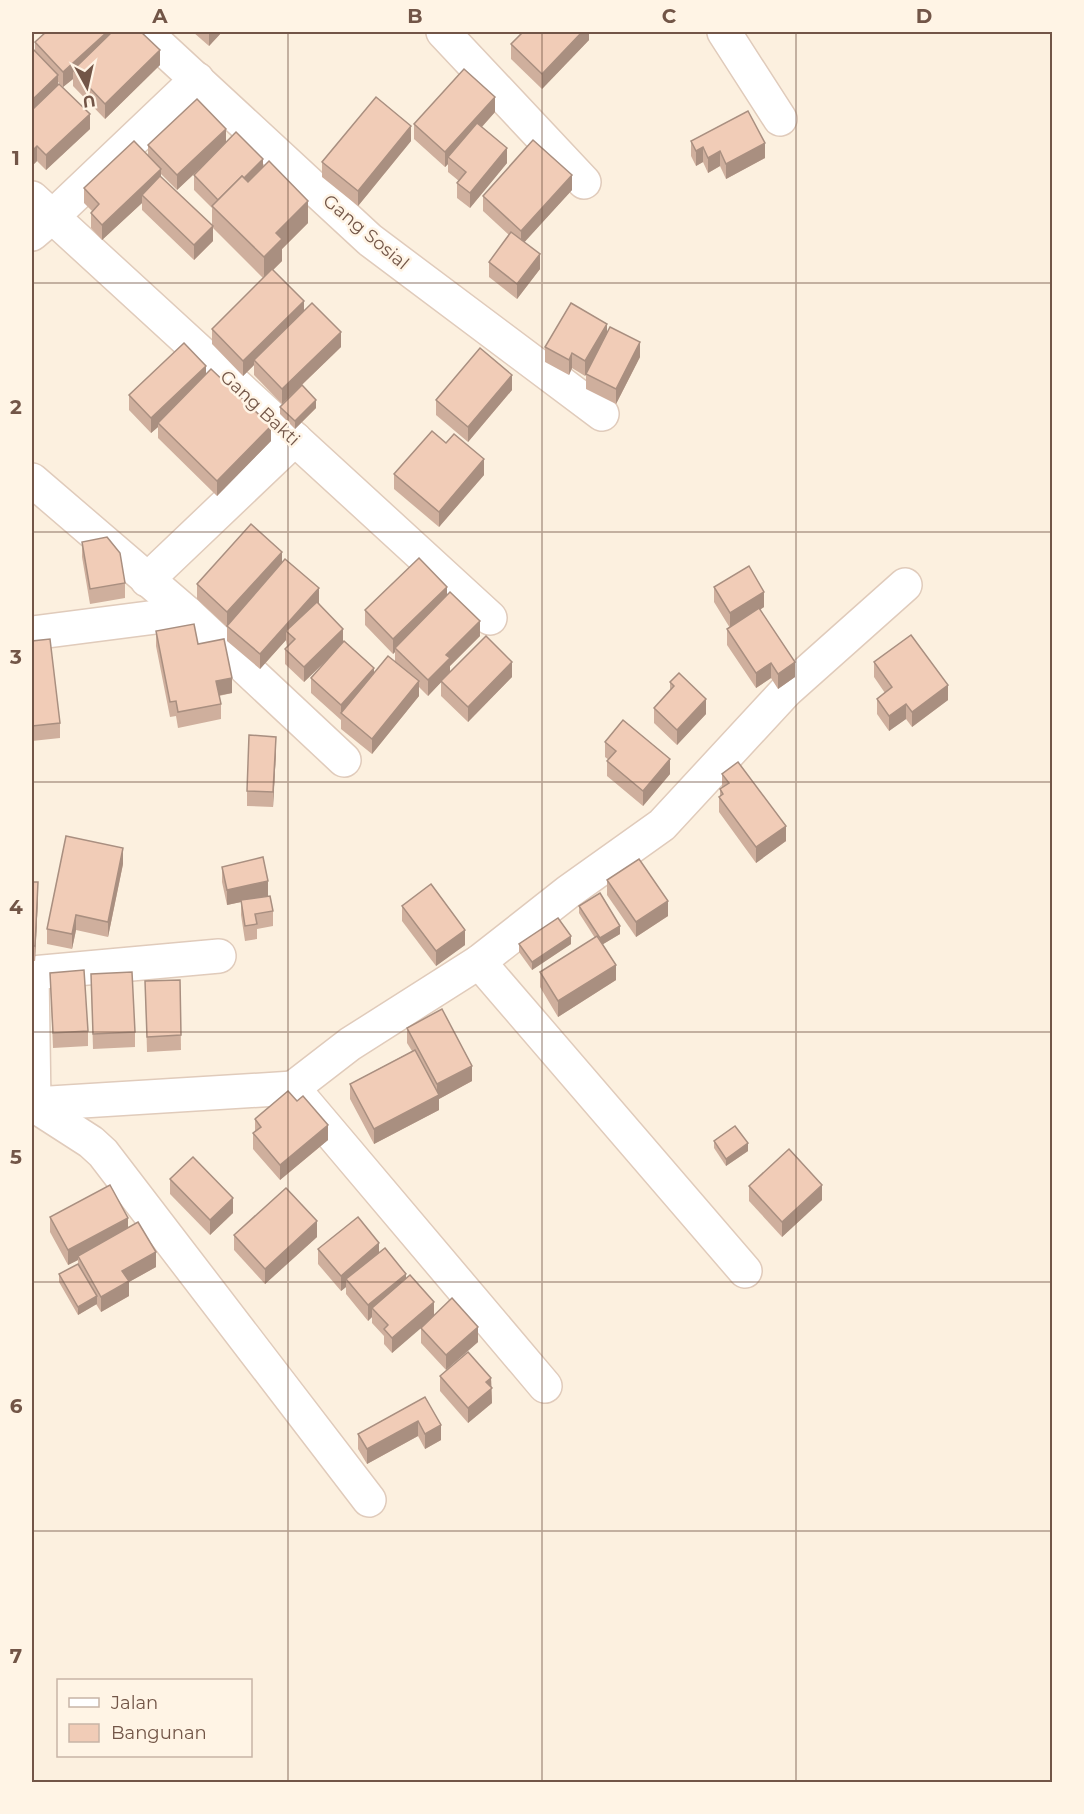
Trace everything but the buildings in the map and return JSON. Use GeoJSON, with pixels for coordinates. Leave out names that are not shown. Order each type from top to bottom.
{"type":"FeatureCollection","features":[{"type":"Feature","properties":{"kind":"street","name":"Gang Sosial"},"geometry":{"type":"LineString","coordinates":[[145,32],[370,240],[602,414]]}},
{"type":"Feature","properties":{"kind":"street"},"geometry":{"type":"LineString","coordinates":[[443,32],[584,182]]}},
{"type":"Feature","properties":{"kind":"street"},"geometry":{"type":"LineString","coordinates":[[724,32],[780,119]]}},
{"type":"Feature","properties":{"kind":"street"},"geometry":{"type":"LineString","coordinates":[[38,216],[197,79]]}},
{"type":"Feature","properties":{"kind":"street","name":"Gang Bakti"},"geometry":{"type":"LineString","coordinates":[[38,216],[295,439],[490,618]]}},
{"type":"Feature","properties":{"kind":"street"},"geometry":{"type":"LineString","coordinates":[[147,580],[295,439]]}},
{"type":"Feature","properties":{"kind":"street"},"geometry":{"type":"LineString","coordinates":[[32,480],[188,613],[344,760]]}},
{"type":"Feature","properties":{"kind":"street"},"geometry":{"type":"LineString","coordinates":[[33,1104],[293,1088],[350,1044],[479,962],[568,892],[662,825],[786,691],[905,585]]}},
{"type":"Feature","properties":{"kind":"street"},"geometry":{"type":"LineString","coordinates":[[32,633],[188,613]]}},
{"type":"Feature","properties":{"kind":"street"},"geometry":{"type":"LineString","coordinates":[[33,1104],[32,973],[219,956]]}},
{"type":"Feature","properties":{"kind":"street"},"geometry":{"type":"LineString","coordinates":[[479,962],[745,1271]]}},
{"type":"Feature","properties":{"kind":"street"},"geometry":{"type":"LineString","coordinates":[[293,1088],[545,1386]]}},
{"type":"Feature","properties":{"kind":"street"},"geometry":{"type":"LineString","coordinates":[[33,1104],[91,1142],[103,1153],[369,1500]]}}]}
